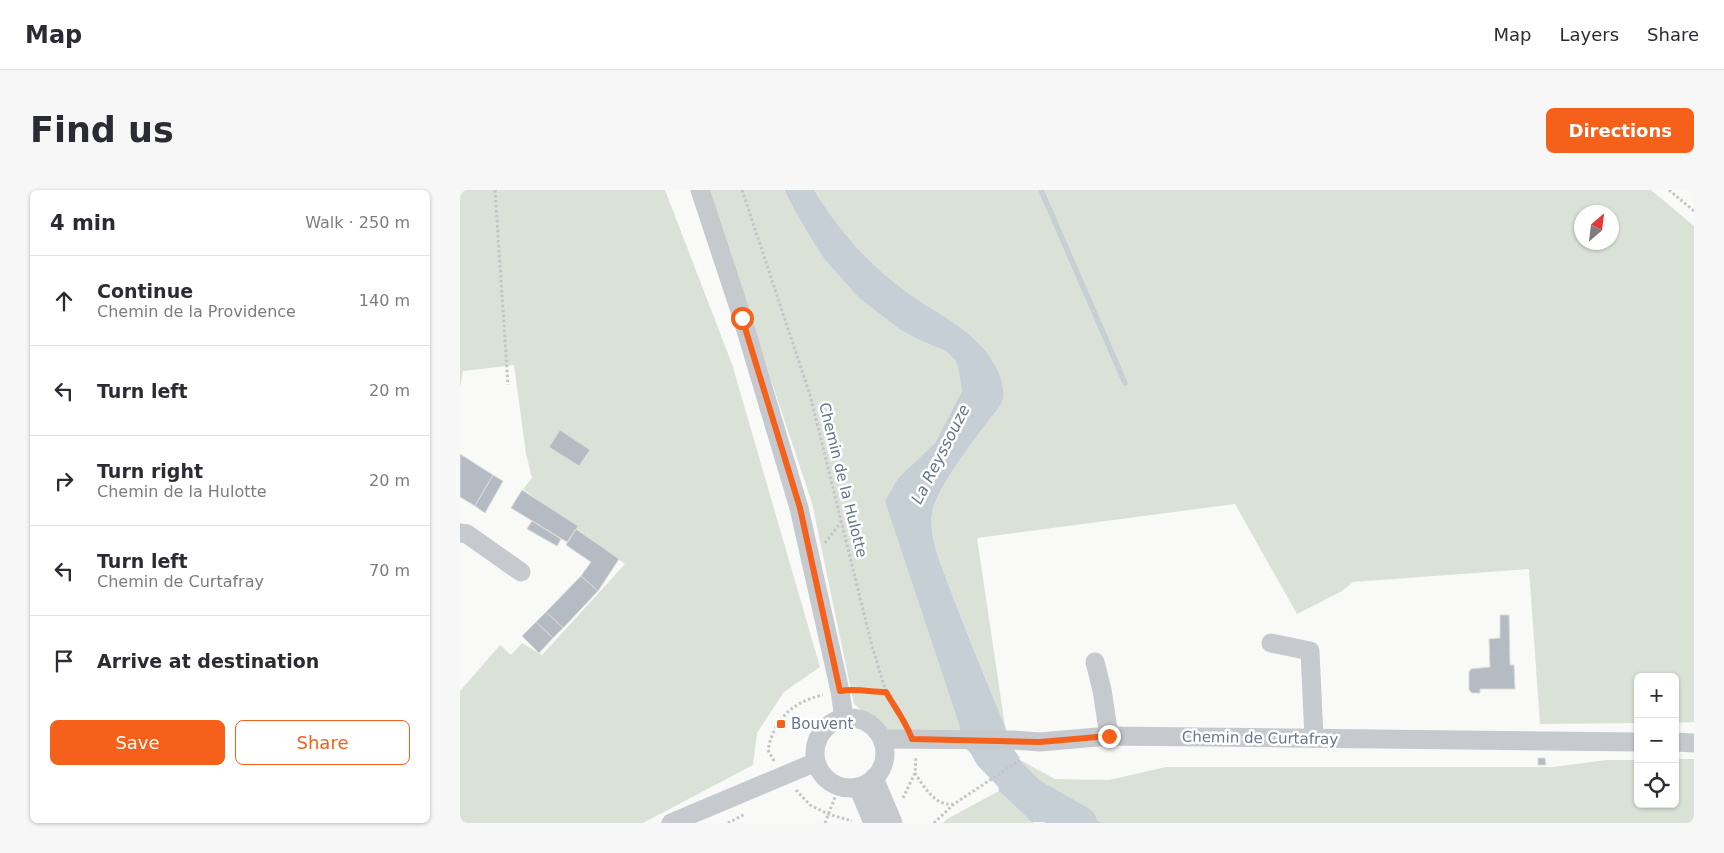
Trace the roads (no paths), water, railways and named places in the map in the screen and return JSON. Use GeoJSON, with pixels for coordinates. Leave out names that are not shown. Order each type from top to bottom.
{"type":"FeatureCollection","features":[{"type":"Feature","properties":{"kind":"street"},"geometry":{"type":"LineString","coordinates":[[700,190],[742,318],[800,508],[840,691],[844,718]]}},
{"type":"Feature","properties":{"kind":"street"},"geometry":{"type":"LineString","coordinates":[[460,533],[466,534],[520,572]]}},
{"type":"Feature","properties":{"kind":"street"},"geometry":{"type":"LineString","coordinates":[[1271,643],[1310,651],[1314,738]]}},
{"type":"Feature","properties":{"kind":"street"},"geometry":{"type":"LineString","coordinates":[[1095,662],[1102,690],[1109,736]]}},
{"type":"Feature","properties":{"kind":"street"},"geometry":{"type":"LineString","coordinates":[[854,717],[871,724],[882,739],[885,747],[884,764],[866,783],[839,786],[824,776],[816,762],[815,750],[820,734],[833,722],[844,718],[854,717]]}},
{"type":"Feature","properties":{"kind":"street","name":"Chemin de Curtafray"},"geometry":{"type":"LineString","coordinates":[[882,739],[1040,742],[1109,736],[1634,742]]}},
{"type":"Feature","properties":{"kind":"street"},"geometry":{"type":"LineString","coordinates":[[1679,742],[1694,743]]}},
{"type":"Feature","properties":{"kind":"street"},"geometry":{"type":"LineString","coordinates":[[671,823],[816,762]]}},
{"type":"Feature","properties":{"kind":"street"},"geometry":{"type":"LineString","coordinates":[[866,783],[873,822]]}},
{"type":"Feature","properties":{"kind":"street"},"geometry":{"type":"LineString","coordinates":[[866,783],[893,823]]}},
{"type":"Feature","properties":{"kind":"water"},"geometry":{"type":"Polygon","coordinates":[[[784,190],[814,190],[843,232],[866,257],[890,280],[970,335],[991,358],[999,373],[1004,396],[1002,402],[946,480],[932,513],[932,532],[939,559],[962,621],[1007,734],[963,736],[885,501],[898,478],[935,443],[962,391],[958,367],[955,360],[946,351],[899,329],[858,297],[826,261],[784,190]]]}},
{"type":"Feature","properties":{"kind":"water"},"geometry":{"type":"Polygon","coordinates":[[[1010,744],[1020,758],[992,772],[965,748],[1010,744]]]}},
{"type":"Feature","properties":{"kind":"water"},"geometry":{"type":"Polygon","coordinates":[[[1022,761],[1031,786],[1074,810],[1103,823],[1032,822],[999,791],[997,778],[1022,761]]]}},
{"type":"Feature","properties":{"kind":"waterway"},"geometry":{"type":"LineString","coordinates":[[1041,190],[1125,383]]}},
{"type":"Feature","properties":{"kind":"waterway","name":"La Reyssouze"},"geometry":{"type":"LineString","coordinates":[[977,729],[991,755],[1029,794],[1080,823]]}},
{"type":"Feature","properties":{"kind":"place","name":"Bouvent"},"geometry":{"type":"Point","coordinates":[781,724]}}]}
